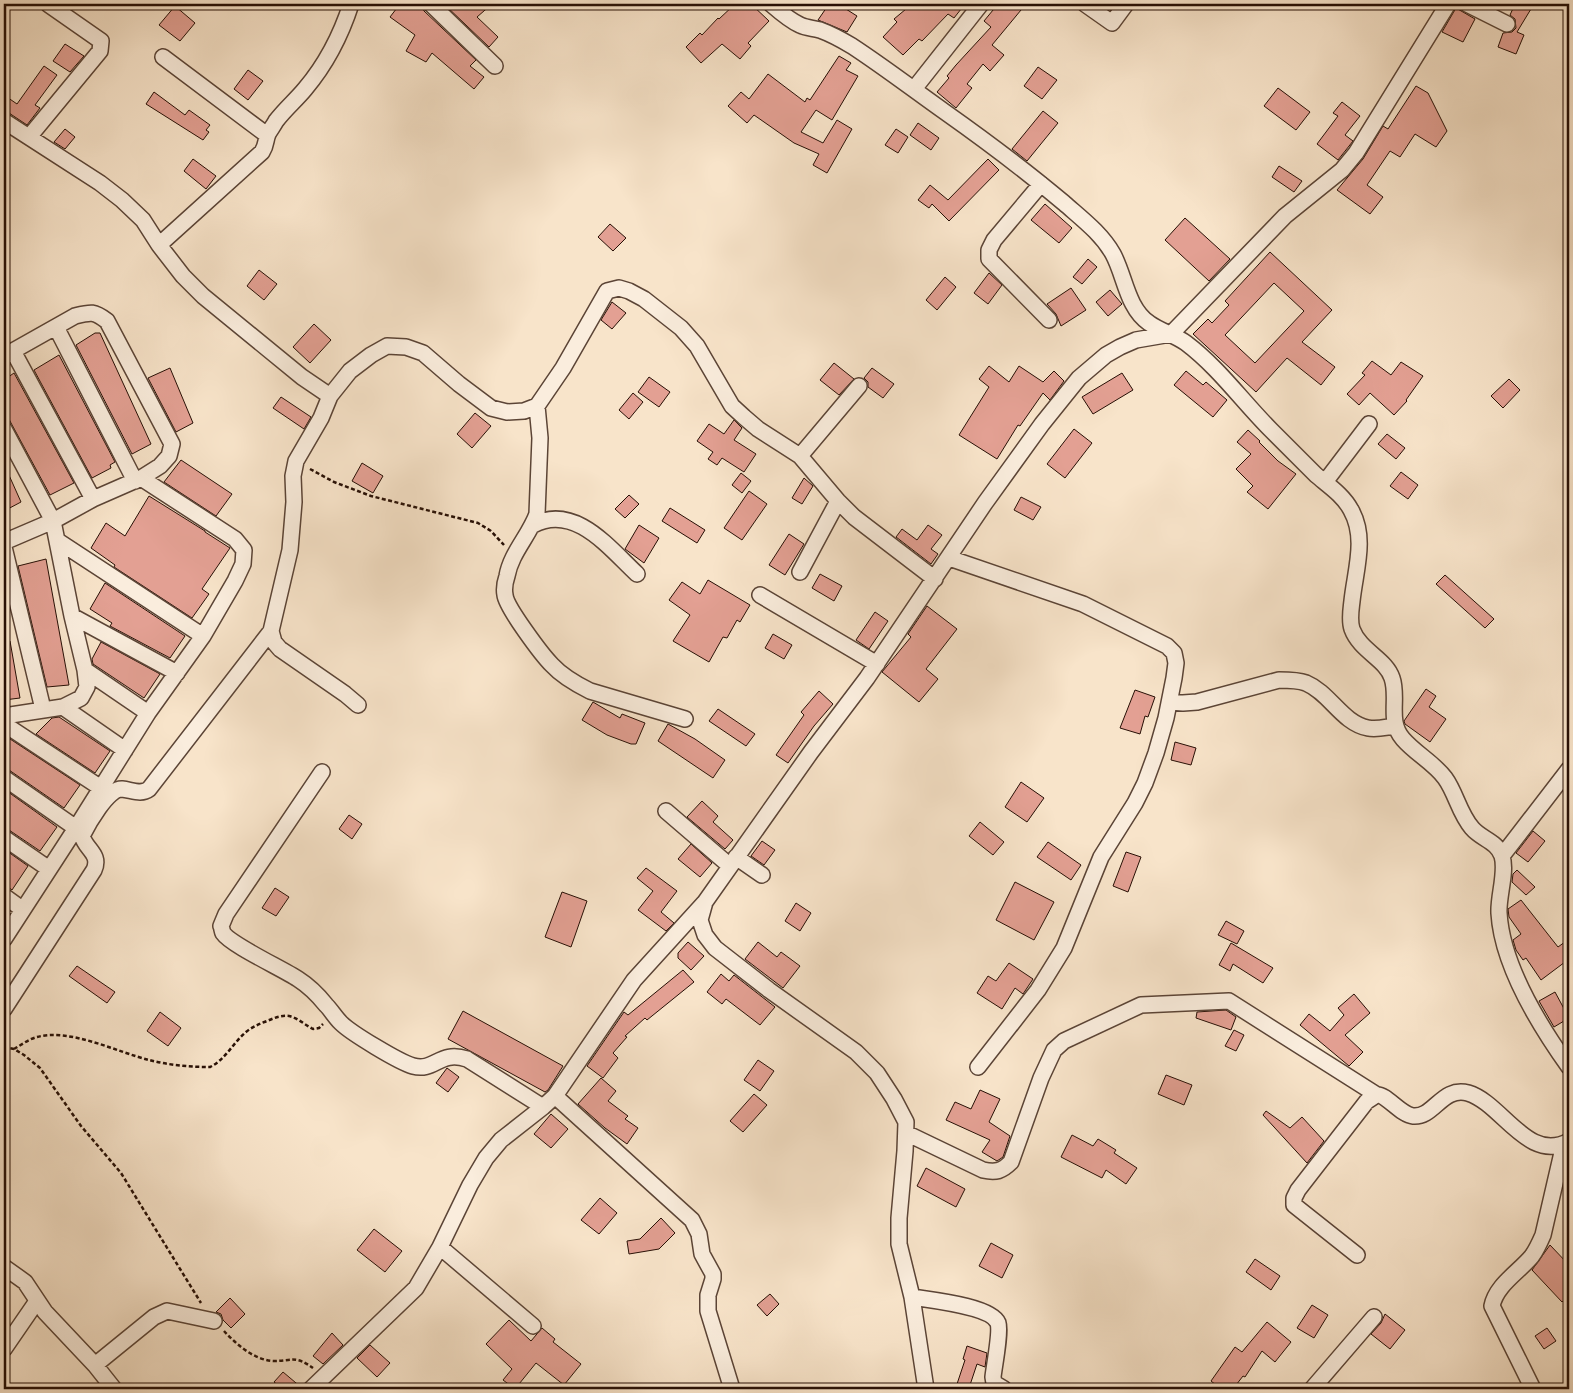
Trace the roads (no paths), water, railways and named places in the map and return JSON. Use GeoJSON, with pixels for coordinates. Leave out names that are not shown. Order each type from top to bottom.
{"type":"FeatureCollection","features":[{"type":"Feature","properties":{"kind":"street"},"geometry":{"type":"LineString","coordinates":[[29,137],[100,51],[102,46],[101,41],[48,4]]}},
{"type":"Feature","properties":{"kind":"street"},"geometry":{"type":"LineString","coordinates":[[159,245],[262,152],[267,144],[267,135],[283,111],[305,89],[329,55],[339,38],[351,4]]}},
{"type":"Feature","properties":{"kind":"street"},"geometry":{"type":"LineString","coordinates":[[431,4],[495,66]]}},
{"type":"Feature","properties":{"kind":"street"},"geometry":{"type":"LineString","coordinates":[[771,4],[802,26],[820,30],[853,47],[914,89],[1041,184],[1105,241],[1116,258],[1124,283],[1140,315],[1148,323],[1184,342],[1224,376],[1246,404],[1341,496],[1353,512],[1360,536],[1350,619],[1353,632],[1364,648],[1389,670],[1394,682],[1393,713],[1395,726],[1400,736],[1435,766],[1447,781],[1468,824],[1478,835],[1495,844],[1502,856],[1504,866],[1498,910],[1510,961],[1539,1019],[1569,1067]]}},
{"type":"Feature","properties":{"kind":"street"},"geometry":{"type":"LineString","coordinates":[[914,89],[981,4]]}},
{"type":"Feature","properties":{"kind":"street"},"geometry":{"type":"LineString","coordinates":[[1085,4],[1112,23],[1126,4]]}},
{"type":"Feature","properties":{"kind":"street"},"geometry":{"type":"LineString","coordinates":[[311,1389],[416,1288],[440,1247],[470,1185],[486,1158],[501,1140],[544,1107],[555,1096],[634,980],[705,902],[811,752],[877,664],[985,504],[1042,424],[1079,378],[1106,355],[1120,347],[1136,340],[1171,334],[1285,216],[1342,170],[1356,152],[1448,4]]}},
{"type":"Feature","properties":{"kind":"street"},"geometry":{"type":"LineString","coordinates":[[1468,4],[1507,24]]}},
{"type":"Feature","properties":{"kind":"street"},"geometry":{"type":"LineString","coordinates":[[163,58],[267,135]]}},
{"type":"Feature","properties":{"kind":"street"},"geometry":{"type":"LineString","coordinates":[[4,121],[100,183],[122,200],[143,220],[159,245],[183,276],[203,296],[302,377],[330,396]]}},
{"type":"Feature","properties":{"kind":"street"},"geometry":{"type":"LineString","coordinates":[[1041,184],[994,240],[988,250],[989,259],[1049,320]]}},
{"type":"Feature","properties":{"kind":"street"},"geometry":{"type":"LineString","coordinates":[[4,1009],[94,870],[96,858],[82,836],[108,794],[120,788],[141,792],[149,789],[271,631],[290,550],[294,502],[293,476],[296,461],[321,418],[330,396],[350,372],[371,355],[387,346],[406,348],[423,353],[458,384],[491,408],[507,412],[524,411],[537,406],[563,368],[607,291],[619,288],[644,299],[681,328],[697,346],[732,406],[758,429],[800,456],[854,517],[935,579]]}},
{"type":"Feature","properties":{"kind":"street"},"geometry":{"type":"LineString","coordinates":[[4,542],[53,521],[93,499],[138,480],[160,466],[169,456],[172,444],[107,322],[97,313],[85,313],[75,316],[8,354],[93,499]]}},
{"type":"Feature","properties":{"kind":"street"},"geometry":{"type":"LineString","coordinates":[[4,939],[148,714],[203,636],[243,564],[244,550],[235,539],[138,480],[56,327]]}},
{"type":"Feature","properties":{"kind":"street"},"geometry":{"type":"LineString","coordinates":[[800,456],[859,386]]}},
{"type":"Feature","properties":{"kind":"street"},"geometry":{"type":"LineString","coordinates":[[537,406],[540,438],[536,514],[533,525],[510,563],[504,596],[510,608],[551,665],[577,685],[590,691],[685,719]]}},
{"type":"Feature","properties":{"kind":"street"},"geometry":{"type":"LineString","coordinates":[[1325,482],[1369,424]]}},
{"type":"Feature","properties":{"kind":"street"},"geometry":{"type":"LineString","coordinates":[[4,430],[53,521],[87,687],[82,698],[63,708],[43,709],[4,716]]}},
{"type":"Feature","properties":{"kind":"street"},"geometry":{"type":"LineString","coordinates":[[800,572],[838,501]]}},
{"type":"Feature","properties":{"kind":"street"},"geometry":{"type":"LineString","coordinates":[[533,525],[542,520],[553,518],[573,522],[599,538],[637,574]]}},
{"type":"Feature","properties":{"kind":"street"},"geometry":{"type":"LineString","coordinates":[[58,542],[203,636]]}},
{"type":"Feature","properties":{"kind":"street"},"geometry":{"type":"LineString","coordinates":[[4,547],[43,709]]}},
{"type":"Feature","properties":{"kind":"street"},"geometry":{"type":"LineString","coordinates":[[949,558],[1083,604],[1167,646],[1174,653],[1176,663],[1170,702],[1156,753],[1135,803],[1101,857],[1064,948],[1038,990],[978,1068]]}},
{"type":"Feature","properties":{"kind":"street"},"geometry":{"type":"LineString","coordinates":[[760,595],[877,664]]}},
{"type":"Feature","properties":{"kind":"street"},"geometry":{"type":"LineString","coordinates":[[72,616],[177,673]]}},
{"type":"Feature","properties":{"kind":"street"},"geometry":{"type":"LineString","coordinates":[[271,631],[274,642],[280,649],[358,705]]}},
{"type":"Feature","properties":{"kind":"street"},"geometry":{"type":"LineString","coordinates":[[85,670],[148,714]]}},
{"type":"Feature","properties":{"kind":"street"},"geometry":{"type":"LineString","coordinates":[[1170,702],[1196,702],[1279,680],[1292,680],[1305,682],[1315,688],[1357,724],[1367,728],[1378,729],[1395,726]]}},
{"type":"Feature","properties":{"kind":"street"},"geometry":{"type":"LineString","coordinates":[[63,708],[125,750]]}},
{"type":"Feature","properties":{"kind":"street"},"geometry":{"type":"LineString","coordinates":[[4,724],[101,788]]}},
{"type":"Feature","properties":{"kind":"street"},"geometry":{"type":"LineString","coordinates":[[1502,856],[1569,768]]}},
{"type":"Feature","properties":{"kind":"street"},"geometry":{"type":"LineString","coordinates":[[322,772],[226,914],[221,926],[223,933],[233,941],[310,987],[346,1027],[402,1061],[414,1066],[424,1066],[432,1065],[442,1058],[458,1056],[544,1107]]}},
{"type":"Feature","properties":{"kind":"street"},"geometry":{"type":"LineString","coordinates":[[4,778],[76,828]]}},
{"type":"Feature","properties":{"kind":"street"},"geometry":{"type":"LineString","coordinates":[[666,811],[733,862],[762,875]]}},
{"type":"Feature","properties":{"kind":"street"},"geometry":{"type":"LineString","coordinates":[[4,838],[49,869]]}},
{"type":"Feature","properties":{"kind":"street"},"geometry":{"type":"LineString","coordinates":[[4,896],[22,909]]}},
{"type":"Feature","properties":{"kind":"street"},"geometry":{"type":"LineString","coordinates":[[705,902],[700,920],[705,936],[716,948],[769,990],[856,1052],[877,1073],[906,1122],[899,1244],[912,1296],[926,1389]]}},
{"type":"Feature","properties":{"kind":"street"},"geometry":{"type":"LineString","coordinates":[[906,1133],[983,1170],[1002,1171],[1011,1162],[1041,1078],[1054,1050],[1064,1041],[1141,1005],[1229,1000],[1377,1096],[1382,1096],[1408,1115],[1422,1115],[1448,1095],[1459,1092],[1469,1094],[1480,1099],[1525,1137],[1540,1145],[1550,1147],[1567,1143],[1539,1245],[1532,1256],[1506,1282],[1494,1298],[1492,1306],[1533,1389]]}},
{"type":"Feature","properties":{"kind":"street"},"geometry":{"type":"LineString","coordinates":[[555,1096],[692,1220],[696,1227],[702,1254],[713,1274],[714,1280],[707,1305],[710,1321],[732,1389]]}},
{"type":"Feature","properties":{"kind":"street"},"geometry":{"type":"LineString","coordinates":[[1357,1255],[1294,1205],[1294,1198],[1298,1190],[1367,1101],[1377,1096]]}},
{"type":"Feature","properties":{"kind":"street"},"geometry":{"type":"LineString","coordinates":[[440,1247],[533,1326]]}},
{"type":"Feature","properties":{"kind":"street"},"geometry":{"type":"LineString","coordinates":[[4,1267],[25,1282],[37,1301],[95,1365],[107,1387]]}},
{"type":"Feature","properties":{"kind":"street"},"geometry":{"type":"LineString","coordinates":[[912,1296],[978,1309],[991,1315],[998,1323],[999,1332],[993,1377],[994,1383],[1004,1389]]}},
{"type":"Feature","properties":{"kind":"street"},"geometry":{"type":"LineString","coordinates":[[4,1349],[37,1301]]}},
{"type":"Feature","properties":{"kind":"street"},"geometry":{"type":"LineString","coordinates":[[95,1365],[154,1316],[167,1310],[214,1320]]}},
{"type":"Feature","properties":{"kind":"street"},"geometry":{"type":"LineString","coordinates":[[1312,1389],[1374,1317]]}}]}
